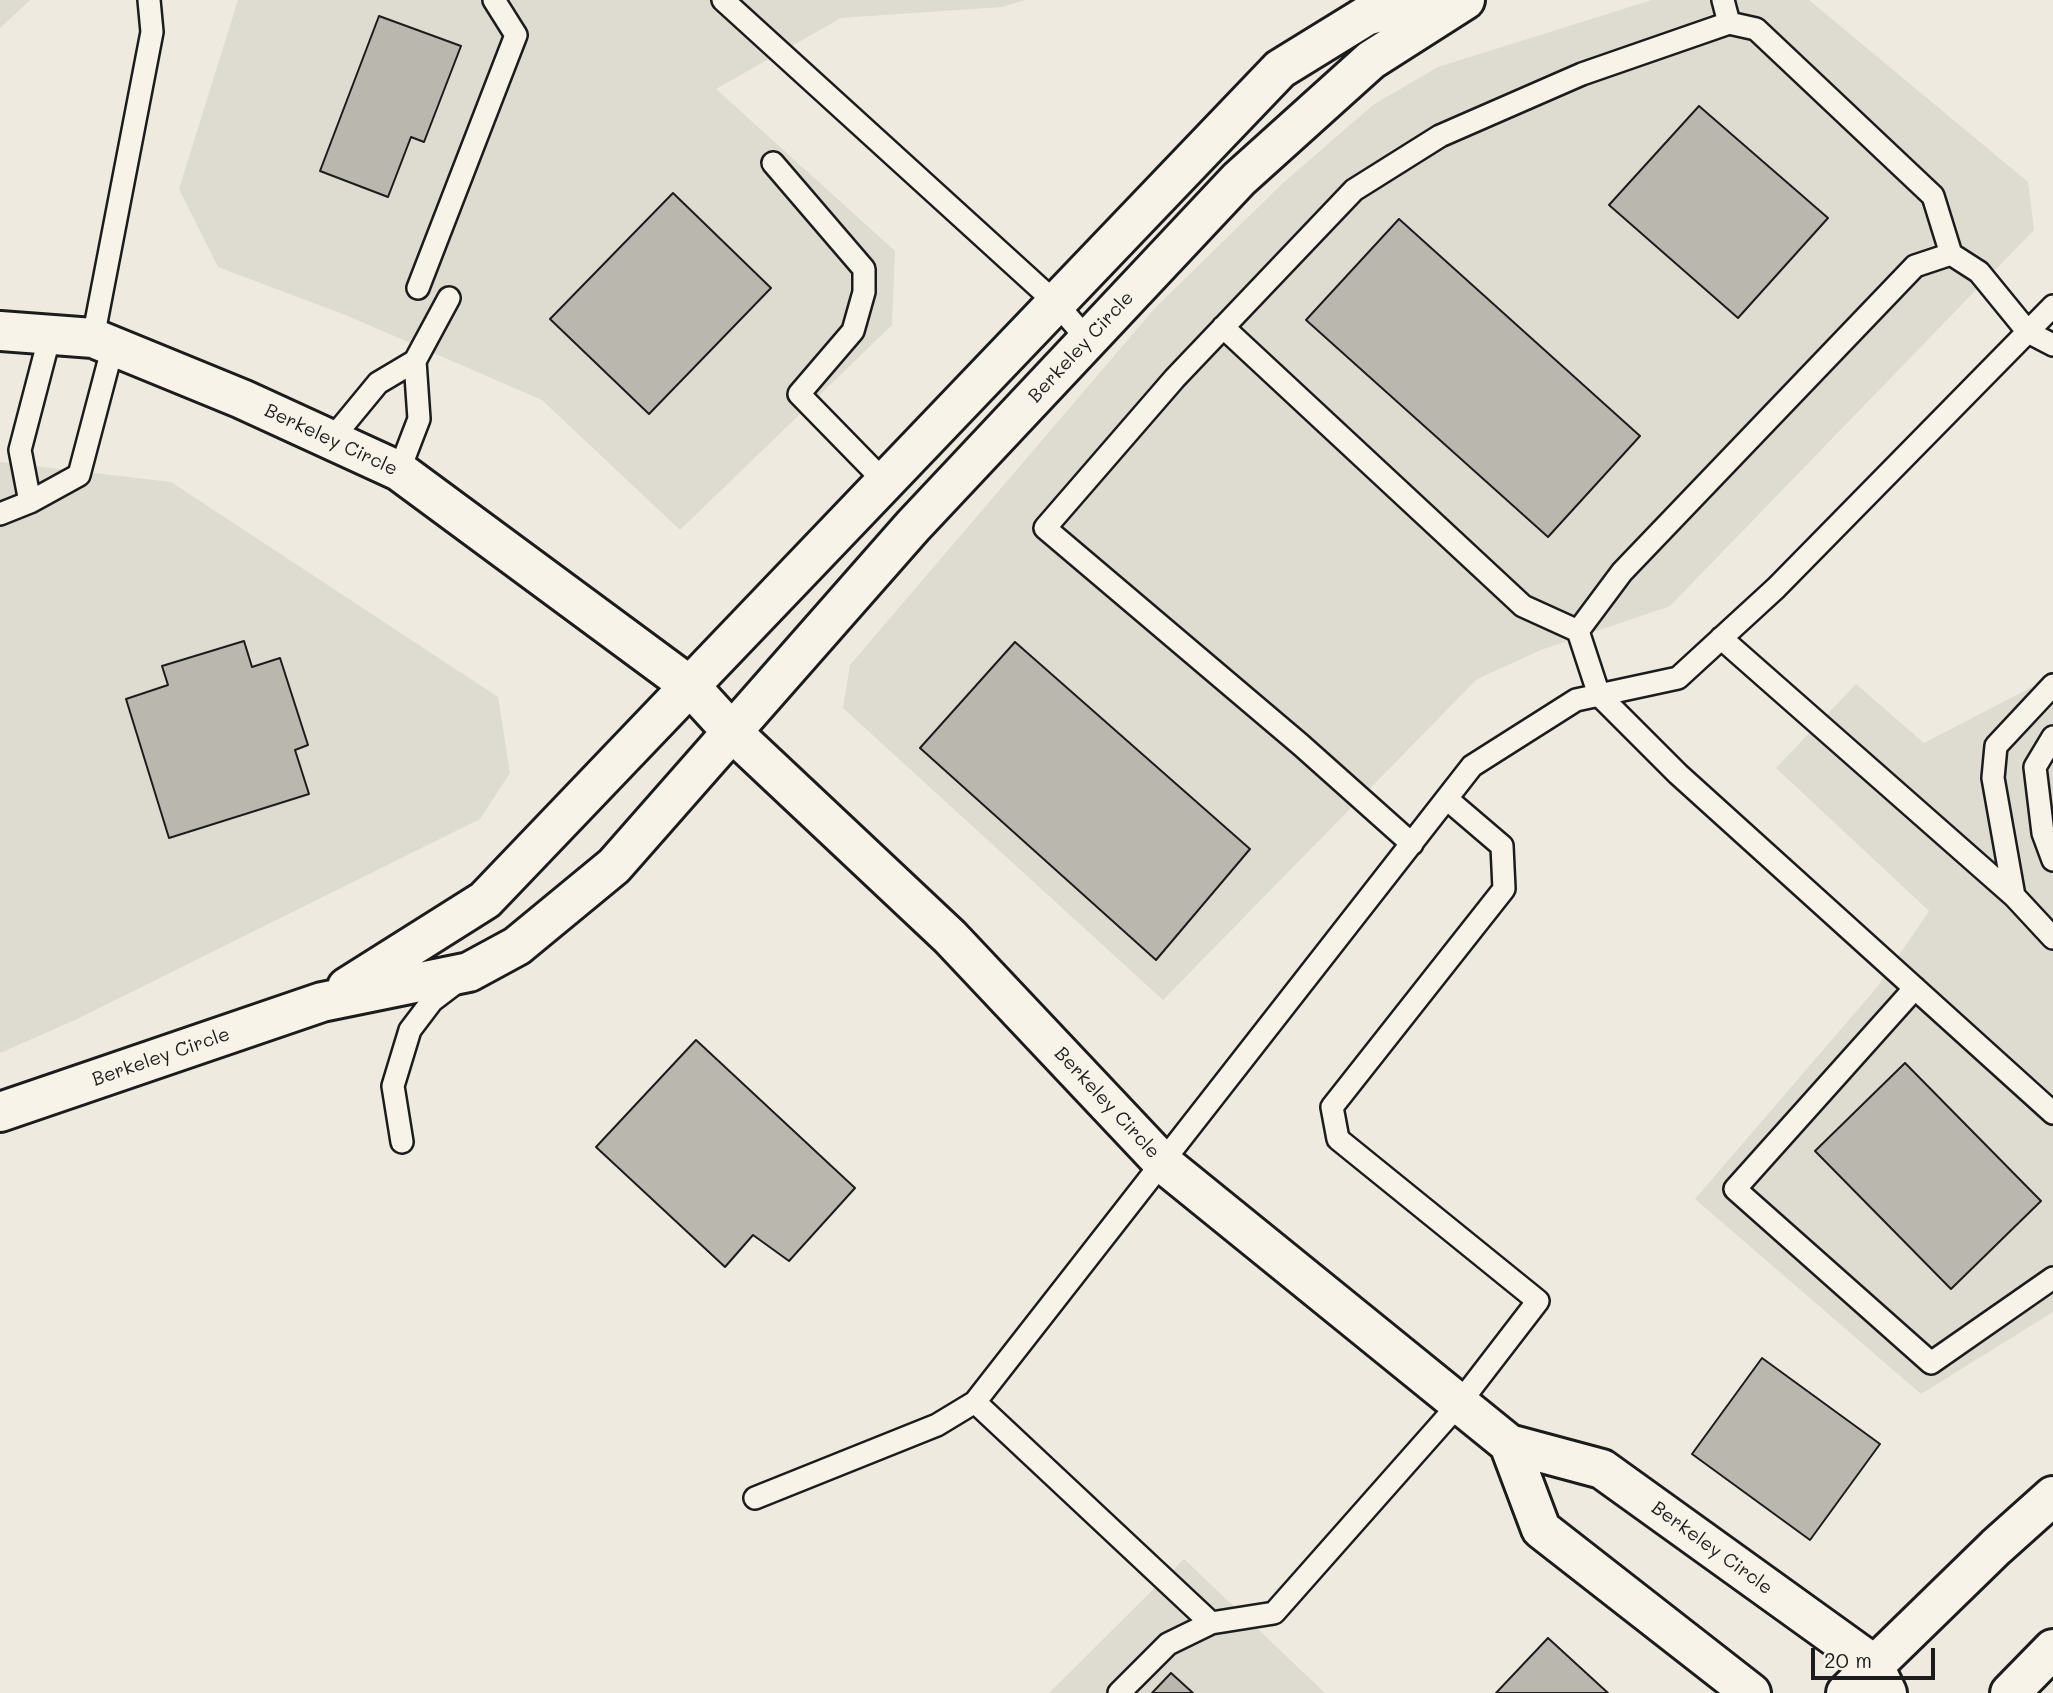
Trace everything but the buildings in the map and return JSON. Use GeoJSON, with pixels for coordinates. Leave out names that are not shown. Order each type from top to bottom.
{"type":"FeatureCollection","features":[{"type":"Feature","properties":{"kind":"street","name":"Berkeley Circle"},"geometry":{"type":"LineString","coordinates":[[321,1002],[485,900],[1280,68],[1366,16],[1418,0]]}},
{"type":"Feature","properties":{"kind":"street","name":"Berkeley Circle"},"geometry":{"type":"LineString","coordinates":[[0,1112],[321,1002],[469,972],[517,946],[614,866],[913,526],[1239,179],[1371,60],[1465,0]]}},
{"type":"Feature","properties":{"kind":"street","name":"Berkeley Circle"},"geometry":{"type":"LineString","coordinates":[[0,331],[103,342],[242,399],[399,471],[690,686],[732,733],[950,937],[1164,1164],[1458,1405],[1510,1444],[1601,1469],[1880,1678]]}},
{"type":"Feature","properties":{"kind":"street"},"geometry":{"type":"LineString","coordinates":[[1510,1444],[1541,1529],[1751,1693]]}},
{"type":"Feature","properties":{"kind":"street"},"geometry":{"type":"LineString","coordinates":[[1846,1693],[1880,1678],[2053,1496]]}},
{"type":"Feature","properties":{"kind":"street"},"geometry":{"type":"LineString","coordinates":[[2010,1693],[2053,1649]]}},
{"type":"Feature","properties":{"kind":"lane"},"geometry":{"type":"LineString","coordinates":[[0,514],[30,502],[79,475],[152,32],[149,0]]}},
{"type":"Feature","properties":{"kind":"lane"},"geometry":{"type":"LineString","coordinates":[[418,288],[516,35],[494,0]]}},
{"type":"Feature","properties":{"kind":"lane"},"geometry":{"type":"LineString","coordinates":[[723,0],[1056,303],[1088,340]]}},
{"type":"Feature","properties":{"kind":"lane"},"geometry":{"type":"LineString","coordinates":[[1723,0],[1729,23]]}},
{"type":"Feature","properties":{"kind":"lane"},"geometry":{"type":"LineString","coordinates":[[1412,844],[1301,745],[1045,528],[1175,378],[1354,190],[1440,136],[1582,74],[1729,23],[1756,29],[1933,196],[1951,254],[1979,272],[2028,332],[2053,345]]}},
{"type":"Feature","properties":{"kind":"lane"},"geometry":{"type":"LineString","coordinates":[[773,163],[864,269],[864,292],[853,331],[799,394],[885,482]]}},
{"type":"Feature","properties":{"kind":"lane"},"geometry":{"type":"LineString","coordinates":[[1578,631],[1622,572],[1915,266],[1951,254]]}},
{"type":"Feature","properties":{"kind":"lane"},"geometry":{"type":"LineString","coordinates":[[331,440],[378,383],[415,361],[449,298]]}},
{"type":"Feature","properties":{"kind":"lane"},"geometry":{"type":"LineString","coordinates":[[755,1498],[937,1425],[975,1402],[1164,1164],[1472,766],[1576,700],[1678,678],[1776,588],[2053,306]]}},
{"type":"Feature","properties":{"kind":"lane"},"geometry":{"type":"LineString","coordinates":[[1223,327],[1523,606],[1578,631],[1599,695],[1678,774],[2053,1113]]}},
{"type":"Feature","properties":{"kind":"lane"},"geometry":{"type":"LineString","coordinates":[[30,502],[20,450],[50,335]]}},
{"type":"Feature","properties":{"kind":"lane"},"geometry":{"type":"LineString","coordinates":[[399,471],[419,419],[415,361]]}},
{"type":"Feature","properties":{"kind":"lane"},"geometry":{"type":"LineString","coordinates":[[1721,638],[2014,896],[2053,938]]}},
{"type":"Feature","properties":{"kind":"lane"},"geometry":{"type":"LineString","coordinates":[[2014,896],[1993,778],[1996,746],[2053,685]]}},
{"type":"Feature","properties":{"kind":"lane"},"geometry":{"type":"LineString","coordinates":[[2053,737],[2035,767],[2043,833],[2053,860]]}},
{"type":"Feature","properties":{"kind":"lane"},"geometry":{"type":"LineString","coordinates":[[1119,1693],[1168,1644],[1211,1623],[1274,1612],[1458,1405],[1538,1301],[1338,1139],[1332,1107],[1504,889],[1502,846],[1447,799]]}},
{"type":"Feature","properties":{"kind":"lane"},"geometry":{"type":"LineString","coordinates":[[402,1142],[393,1086],[410,1030],[432,1001],[469,972]]}},
{"type":"Feature","properties":{"kind":"lane"},"geometry":{"type":"LineString","coordinates":[[1915,988],[1735,1189],[1931,1363],[2053,1278]]}},
{"type":"Feature","properties":{"kind":"lane"},"geometry":{"type":"LineString","coordinates":[[975,1402],[1211,1623]]}},
{"type":"Feature","properties":{"kind":"shaded area"},"geometry":{"type":"Polygon","coordinates":[[[0,0],[30,0],[0,28],[0,0]]]}},
{"type":"Feature","properties":{"kind":"shaded area"},"geometry":{"type":"Polygon","coordinates":[[[238,0],[1025,0],[1002,7],[841,18],[716,89],[895,251],[892,325],[680,530],[542,400],[348,316],[218,267],[179,189],[238,0]]]}},
{"type":"Feature","properties":{"kind":"shaded area"},"geometry":{"type":"Polygon","coordinates":[[[1652,0],[1809,0],[2028,182],[2034,230],[1670,606],[1541,650],[1477,679],[1163,1000],[843,708],[850,665],[1155,308],[1283,183],[1373,105],[1438,67],[1652,0]]]}},
{"type":"Feature","properties":{"kind":"shaded area"},"geometry":{"type":"Polygon","coordinates":[[[0,462],[171,482],[498,697],[510,773],[480,819],[75,1020],[0,1053],[0,462]]]}},
{"type":"Feature","properties":{"kind":"shaded area"},"geometry":{"type":"Polygon","coordinates":[[[2053,676],[2053,1312],[1921,1394],[1695,1199],[1878,986],[1929,911],[1776,768],[1856,684],[1924,743],[2053,676]]]}},
{"type":"Feature","properties":{"kind":"shaded area"},"geometry":{"type":"Polygon","coordinates":[[[1184,1559],[1325,1693],[1049,1693],[1184,1559]]]}}]}
